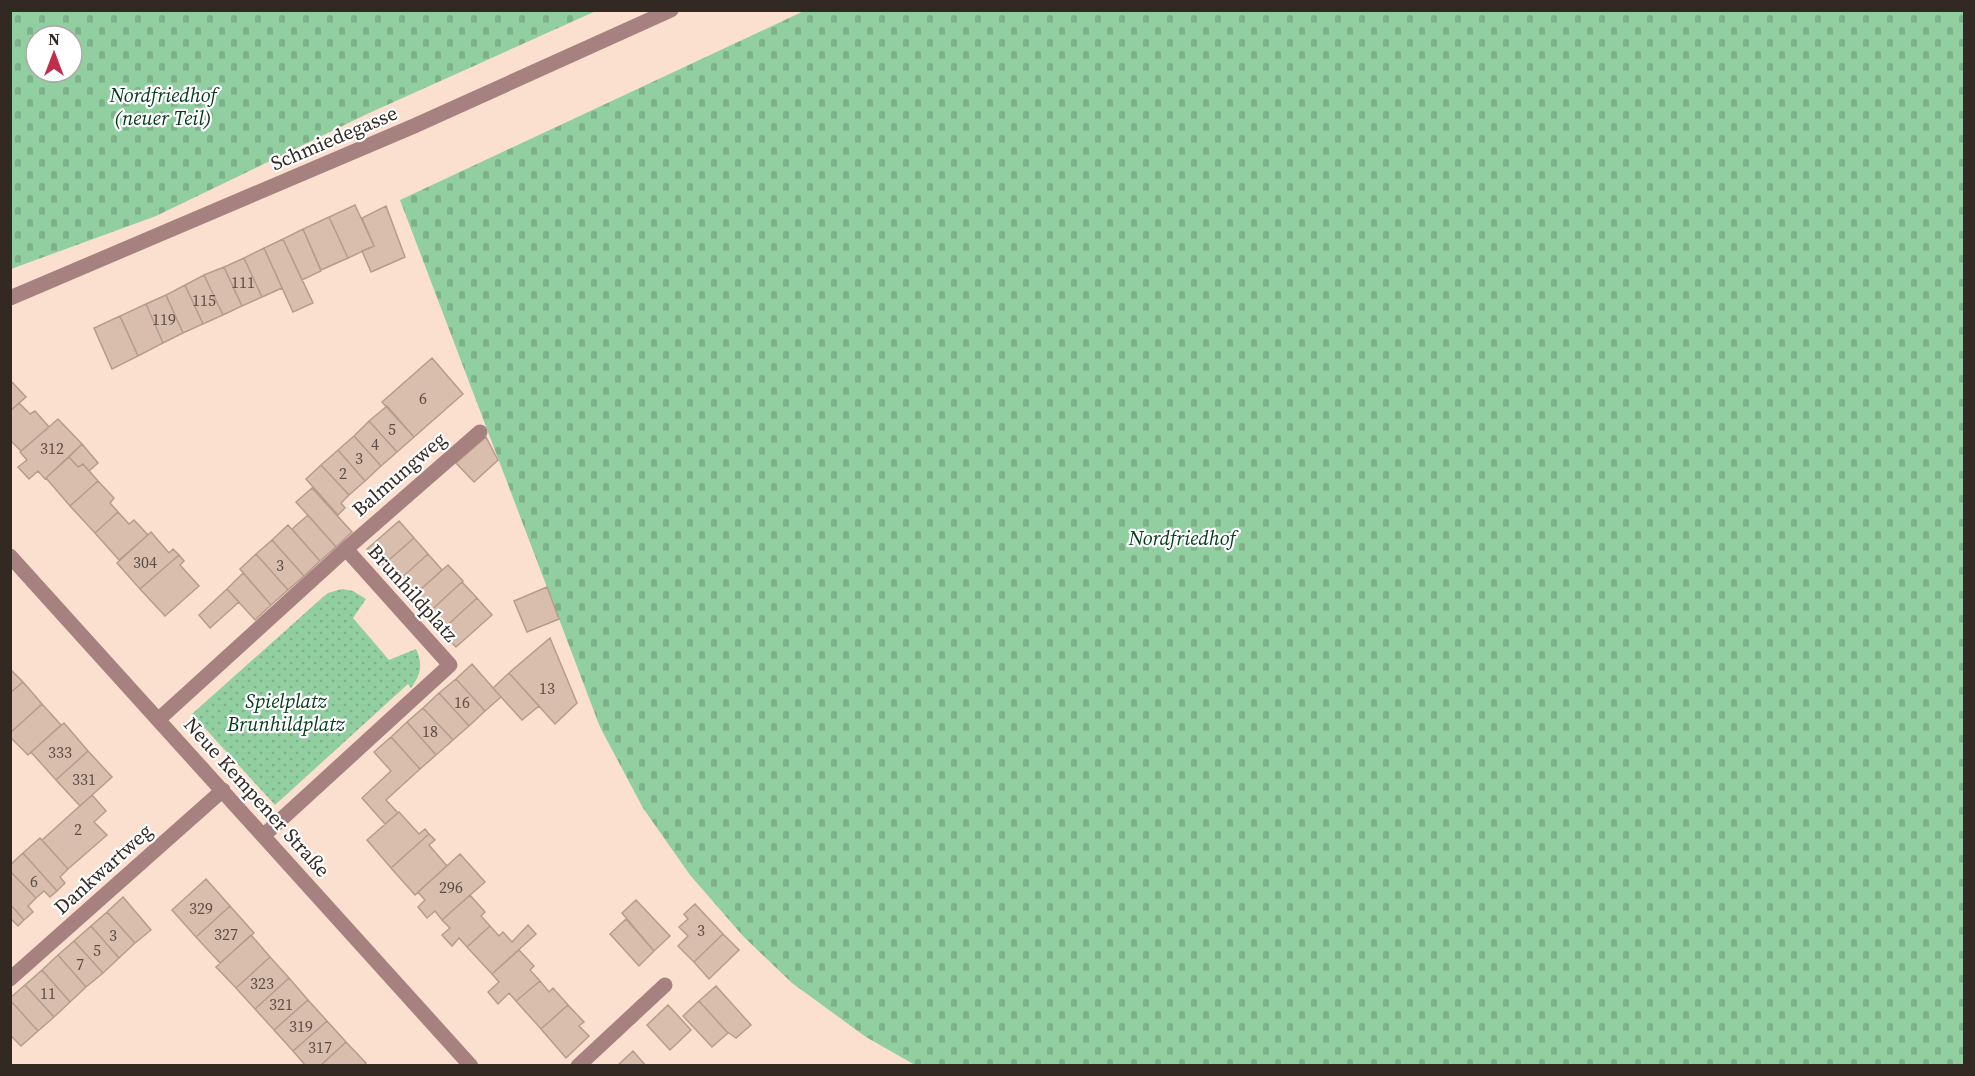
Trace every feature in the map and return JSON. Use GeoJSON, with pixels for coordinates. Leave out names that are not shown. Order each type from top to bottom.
{"type":"FeatureCollection","features":[{"type":"Feature","properties":{"kind":"street","name":"Schmiedegasse"},"geometry":{"type":"LineString","coordinates":[[10,298],[405,130],[671,10]]}},
{"type":"Feature","properties":{"kind":"street","name":"Balmungweg"},"geometry":{"type":"LineString","coordinates":[[346,549],[480,432]]}},
{"type":"Feature","properties":{"kind":"street","name":"Brunhildplatz"},"geometry":{"type":"LineString","coordinates":[[159,719],[346,549],[450,665],[263,836]]}},
{"type":"Feature","properties":{"kind":"street","name":"Neue Kempener Straße"},"geometry":{"type":"LineString","coordinates":[[10,556],[471,1065]]}},
{"type":"Feature","properties":{"kind":"street","name":"Dankwartweg"},"geometry":{"type":"LineString","coordinates":[[10,979],[223,790]]}},
{"type":"Feature","properties":{"kind":"street"},"geometry":{"type":"LineString","coordinates":[[578,1065],[664,985]]}},
{"type":"Feature","properties":{"kind":"green space","name":"Nordfriedhof (neuer Teil)"},"geometry":{"type":"Polygon","coordinates":[[[11,10],[596,10],[367,114],[156,216],[11,269],[11,10]]]}},
{"type":"Feature","properties":{"kind":"green space","name":"Nordfriedhof"},"geometry":{"type":"Polygon","coordinates":[[[804,11],[1964,11],[1964,1065],[915,1065],[866,1037],[792,983],[743,936],[690,875],[643,808],[600,727],[400,200],[804,11]]]}},
{"type":"Feature","properties":{"kind":"green space","name":"Spielplatz Brunhildplatz"},"geometry":{"type":"Polygon","coordinates":[[[342,589],[353,591],[366,599],[353,618],[389,660],[416,649],[420,660],[419,674],[411,688],[408,684],[275,805],[192,714],[323,597],[342,589]]]}},
{"type":"Feature","properties":{"kind":"building"},"geometry":{"type":"Polygon","coordinates":[[[355,205],[374,246],[348,258],[329,217],[355,205]]]}},
{"type":"Feature","properties":{"kind":"building"},"geometry":{"type":"Polygon","coordinates":[[[386,206],[405,257],[371,272],[362,251],[374,246],[362,218],[386,206]]]}},
{"type":"Feature","properties":{"kind":"building"},"geometry":{"type":"Polygon","coordinates":[[[329,217],[348,258],[321,270],[303,229],[329,217]]]}},
{"type":"Feature","properties":{"kind":"building"},"geometry":{"type":"Polygon","coordinates":[[[303,229],[321,271],[302,280],[283,239],[303,229]]]}},
{"type":"Feature","properties":{"kind":"building"},"geometry":{"type":"Polygon","coordinates":[[[283,239],[313,303],[293,312],[264,248],[283,239]]]}},
{"type":"Feature","properties":{"kind":"building"},"geometry":{"type":"Polygon","coordinates":[[[264,248],[282,288],[262,297],[244,258],[264,248]]]}},
{"type":"Feature","properties":{"kind":"building"},"geometry":{"type":"Polygon","coordinates":[[[244,258],[262,297],[242,306],[224,267],[244,258]]]}},
{"type":"Feature","properties":{"kind":"building"},"geometry":{"type":"Polygon","coordinates":[[[224,267],[242,306],[223,315],[204,275],[224,267]]]}},
{"type":"Feature","properties":{"kind":"building"},"geometry":{"type":"Polygon","coordinates":[[[204,275],[223,315],[203,324],[185,285],[204,275]]]}},
{"type":"Feature","properties":{"kind":"building"},"geometry":{"type":"Polygon","coordinates":[[[185,285],[203,324],[183,333],[166,295],[185,285]]]}},
{"type":"Feature","properties":{"kind":"building"},"geometry":{"type":"Polygon","coordinates":[[[166,295],[183,333],[163,343],[146,304],[166,295]]]}},
{"type":"Feature","properties":{"kind":"building"},"geometry":{"type":"Polygon","coordinates":[[[146,304],[163,343],[138,356],[120,316],[146,304]]]}},
{"type":"Feature","properties":{"kind":"building"},"geometry":{"type":"Polygon","coordinates":[[[120,316],[138,356],[112,369],[94,328],[120,316]]]}},
{"type":"Feature","properties":{"kind":"building"},"geometry":{"type":"Polygon","coordinates":[[[432,358],[463,394],[414,437],[382,402],[432,358]]]}},
{"type":"Feature","properties":{"kind":"building"},"geometry":{"type":"Polygon","coordinates":[[[10,380],[26,397],[10,411],[10,380]]]}},
{"type":"Feature","properties":{"kind":"building"},"geometry":{"type":"Polygon","coordinates":[[[19,403],[30,414],[35,411],[49,427],[21,451],[10,440],[10,411],[19,403]]]}},
{"type":"Feature","properties":{"kind":"building"},"geometry":{"type":"Polygon","coordinates":[[[387,406],[414,437],[397,452],[369,421],[387,406]]]}},
{"type":"Feature","properties":{"kind":"building"},"geometry":{"type":"Polygon","coordinates":[[[58,419],[82,444],[45,479],[38,471],[29,479],[18,467],[27,460],[20,452],[58,419]]]}},
{"type":"Feature","properties":{"kind":"building"},"geometry":{"type":"Polygon","coordinates":[[[369,421],[397,452],[381,466],[354,436],[369,421]]]}},
{"type":"Feature","properties":{"kind":"building"},"geometry":{"type":"Polygon","coordinates":[[[354,436],[381,466],[365,481],[338,450],[354,436]]]}},
{"type":"Feature","properties":{"kind":"building"},"geometry":{"type":"Polygon","coordinates":[[[486,437],[498,460],[474,482],[456,463],[486,437]]]}},
{"type":"Feature","properties":{"kind":"building"},"geometry":{"type":"Polygon","coordinates":[[[82,444],[98,463],[89,471],[83,464],[78,467],[69,457],[82,444]]]}},
{"type":"Feature","properties":{"kind":"building"},"geometry":{"type":"Polygon","coordinates":[[[338,450],[365,481],[349,495],[321,465],[338,450]]]}},
{"type":"Feature","properties":{"kind":"building"},"geometry":{"type":"Polygon","coordinates":[[[69,457],[78,467],[83,464],[98,481],[70,506],[46,478],[69,457]]]}},
{"type":"Feature","properties":{"kind":"building"},"geometry":{"type":"Polygon","coordinates":[[[321,465],[349,495],[341,503],[345,508],[338,515],[306,479],[321,465]]]}},
{"type":"Feature","properties":{"kind":"building"},"geometry":{"type":"Polygon","coordinates":[[[98,481],[114,498],[110,503],[118,512],[95,533],[70,506],[98,481]]]}},
{"type":"Feature","properties":{"kind":"building"},"geometry":{"type":"Polygon","coordinates":[[[312,488],[352,532],[336,547],[296,502],[312,488]]]}},
{"type":"Feature","properties":{"kind":"building"},"geometry":{"type":"Polygon","coordinates":[[[118,512],[129,524],[134,520],[148,535],[119,560],[95,533],[118,512]]]}},
{"type":"Feature","properties":{"kind":"building"},"geometry":{"type":"Polygon","coordinates":[[[308,515],[336,547],[320,561],[292,529],[308,515]]]}},
{"type":"Feature","properties":{"kind":"building"},"geometry":{"type":"Polygon","coordinates":[[[399,521],[414,538],[382,566],[367,549],[399,521]]]}},
{"type":"Feature","properties":{"kind":"building"},"geometry":{"type":"Polygon","coordinates":[[[288,525],[320,561],[304,576],[272,540],[288,525]]]}},
{"type":"Feature","properties":{"kind":"building"},"geometry":{"type":"Polygon","coordinates":[[[151,532],[169,553],[173,549],[179,555],[140,589],[117,563],[151,532]]]}},
{"type":"Feature","properties":{"kind":"building"},"geometry":{"type":"Polygon","coordinates":[[[414,538],[428,554],[397,582],[382,566],[414,538]]]}},
{"type":"Feature","properties":{"kind":"building"},"geometry":{"type":"Polygon","coordinates":[[[272,540],[304,576],[288,590],[256,554],[272,540]]]}},
{"type":"Feature","properties":{"kind":"building"},"geometry":{"type":"Polygon","coordinates":[[[256,554],[288,590],[271,605],[240,569],[256,554]]]}},
{"type":"Feature","properties":{"kind":"building"},"geometry":{"type":"Polygon","coordinates":[[[428,554],[442,570],[411,598],[397,582],[428,554]]]}},
{"type":"Feature","properties":{"kind":"building"},"geometry":{"type":"Polygon","coordinates":[[[179,555],[184,561],[180,565],[199,586],[165,616],[140,589],[179,555]]]}},
{"type":"Feature","properties":{"kind":"building"},"geometry":{"type":"Polygon","coordinates":[[[448,565],[463,581],[426,615],[411,598],[448,565]]]}},
{"type":"Feature","properties":{"kind":"building"},"geometry":{"type":"Polygon","coordinates":[[[243,573],[271,605],[255,620],[227,589],[243,573]]]}},
{"type":"Feature","properties":{"kind":"building"},"geometry":{"type":"Polygon","coordinates":[[[462,582],[477,598],[441,631],[426,615],[462,582]]]}},
{"type":"Feature","properties":{"kind":"building"},"geometry":{"type":"Polygon","coordinates":[[[547,587],[559,619],[527,632],[514,601],[547,587]]]}},
{"type":"Feature","properties":{"kind":"building"},"geometry":{"type":"Polygon","coordinates":[[[227,589],[239,602],[210,628],[199,615],[227,589]]]}},
{"type":"Feature","properties":{"kind":"building"},"geometry":{"type":"Polygon","coordinates":[[[477,598],[492,615],[456,647],[441,631],[477,598]]]}},
{"type":"Feature","properties":{"kind":"building"},"geometry":{"type":"Polygon","coordinates":[[[550,638],[577,703],[555,724],[509,673],[550,638]]]}},
{"type":"Feature","properties":{"kind":"building"},"geometry":{"type":"Polygon","coordinates":[[[472,664],[501,697],[485,711],[456,679],[472,664]]]}},
{"type":"Feature","properties":{"kind":"building"},"geometry":{"type":"Polygon","coordinates":[[[10,669],[23,682],[10,693],[10,669]]]}},
{"type":"Feature","properties":{"kind":"building"},"geometry":{"type":"Polygon","coordinates":[[[509,673],[539,706],[522,720],[493,688],[509,673]]]}},
{"type":"Feature","properties":{"kind":"building"},"geometry":{"type":"Polygon","coordinates":[[[456,679],[485,711],[469,726],[439,693],[456,679]]]}},
{"type":"Feature","properties":{"kind":"building"},"geometry":{"type":"Polygon","coordinates":[[[23,682],[42,704],[10,733],[10,693],[23,682]]]}},
{"type":"Feature","properties":{"kind":"building"},"geometry":{"type":"Polygon","coordinates":[[[439,693],[469,726],[453,740],[423,708],[439,693]]]}},
{"type":"Feature","properties":{"kind":"building"},"geometry":{"type":"Polygon","coordinates":[[[42,704],[61,725],[28,755],[10,737],[10,733],[42,704]]]}},
{"type":"Feature","properties":{"kind":"building"},"geometry":{"type":"Polygon","coordinates":[[[423,708],[453,740],[436,755],[407,722],[423,708]]]}},
{"type":"Feature","properties":{"kind":"building"},"geometry":{"type":"Polygon","coordinates":[[[407,722],[436,755],[420,769],[391,737],[407,722]]]}},
{"type":"Feature","properties":{"kind":"building"},"geometry":{"type":"Polygon","coordinates":[[[64,723],[88,751],[56,780],[31,752],[64,723]]]}},
{"type":"Feature","properties":{"kind":"building"},"geometry":{"type":"Polygon","coordinates":[[[391,737],[420,769],[386,800],[398,813],[385,824],[362,798],[391,771],[374,752],[391,737]]]}},
{"type":"Feature","properties":{"kind":"building"},"geometry":{"type":"Polygon","coordinates":[[[88,751],[112,777],[80,806],[56,780],[88,751]]]}},
{"type":"Feature","properties":{"kind":"building"},"geometry":{"type":"Polygon","coordinates":[[[92,795],[106,811],[94,822],[107,835],[68,869],[42,840],[92,795]]]}},
{"type":"Feature","properties":{"kind":"building"},"geometry":{"type":"Polygon","coordinates":[[[399,812],[419,834],[425,829],[429,834],[391,868],[367,840],[399,812]]]}},
{"type":"Feature","properties":{"kind":"building"},"geometry":{"type":"Polygon","coordinates":[[[429,834],[435,840],[429,845],[447,866],[415,895],[391,868],[429,834]]]}},
{"type":"Feature","properties":{"kind":"building"},"geometry":{"type":"Polygon","coordinates":[[[40,838],[68,869],[60,877],[65,883],[57,891],[23,853],[40,838]]]}},
{"type":"Feature","properties":{"kind":"building"},"geometry":{"type":"Polygon","coordinates":[[[23,853],[57,891],[50,897],[44,891],[36,898],[10,871],[10,865],[23,853]]]}},
{"type":"Feature","properties":{"kind":"building"},"geometry":{"type":"Polygon","coordinates":[[[460,854],[485,882],[442,920],[435,911],[427,918],[418,907],[425,900],[418,892],[460,854]]]}},
{"type":"Feature","properties":{"kind":"building"},"geometry":{"type":"Polygon","coordinates":[[[10,871],[36,898],[28,906],[33,912],[24,920],[10,904],[10,871]]]}},
{"type":"Feature","properties":{"kind":"building"},"geometry":{"type":"Polygon","coordinates":[[[206,879],[230,906],[196,937],[172,910],[206,879]]]}},
{"type":"Feature","properties":{"kind":"building"},"geometry":{"type":"Polygon","coordinates":[[[470,895],[485,912],[481,916],[490,926],[467,947],[459,938],[452,946],[442,935],[450,928],[442,920],[470,895]]]}},
{"type":"Feature","properties":{"kind":"building"},"geometry":{"type":"Polygon","coordinates":[[[123,897],[151,930],[135,943],[107,912],[123,897]]]}},
{"type":"Feature","properties":{"kind":"building"},"geometry":{"type":"Polygon","coordinates":[[[636,900],[670,936],[654,951],[622,913],[636,900]]]}},
{"type":"Feature","properties":{"kind":"building"},"geometry":{"type":"Polygon","coordinates":[[[10,904],[24,920],[18,926],[12,920],[10,921],[10,904]]]}},
{"type":"Feature","properties":{"kind":"building"},"geometry":{"type":"Polygon","coordinates":[[[695,904],[723,934],[694,962],[678,946],[688,936],[679,927],[688,919],[684,914],[695,904]]]}},
{"type":"Feature","properties":{"kind":"building"},"geometry":{"type":"Polygon","coordinates":[[[230,906],[254,933],[220,963],[196,937],[230,906]]]}},
{"type":"Feature","properties":{"kind":"building"},"geometry":{"type":"Polygon","coordinates":[[[107,912],[135,943],[119,958],[91,926],[107,912]]]}},
{"type":"Feature","properties":{"kind":"building"},"geometry":{"type":"Polygon","coordinates":[[[626,919],[654,951],[639,966],[610,934],[626,919]]]}},
{"type":"Feature","properties":{"kind":"building"},"geometry":{"type":"Polygon","coordinates":[[[528,925],[536,934],[492,974],[467,947],[490,926],[499,936],[503,932],[512,942],[528,925]]]}},
{"type":"Feature","properties":{"kind":"building"},"geometry":{"type":"Polygon","coordinates":[[[91,926],[119,958],[103,973],[74,941],[91,926]]]}},
{"type":"Feature","properties":{"kind":"building"},"geometry":{"type":"Polygon","coordinates":[[[723,934],[739,950],[709,979],[694,962],[723,934]]]}},
{"type":"Feature","properties":{"kind":"building"},"geometry":{"type":"Polygon","coordinates":[[[251,935],[270,957],[236,988],[216,967],[251,935]]]}},
{"type":"Feature","properties":{"kind":"building"},"geometry":{"type":"Polygon","coordinates":[[[74,941],[103,973],[86,987],[58,955],[74,941]]]}},
{"type":"Feature","properties":{"kind":"building"},"geometry":{"type":"Polygon","coordinates":[[[519,950],[534,966],[530,970],[540,981],[516,1001],[509,993],[498,1004],[488,992],[499,982],[492,974],[519,950]]]}},
{"type":"Feature","properties":{"kind":"building"},"geometry":{"type":"Polygon","coordinates":[[[58,955],[86,987],[70,1002],[42,970],[58,955]]]}},
{"type":"Feature","properties":{"kind":"building"},"geometry":{"type":"Polygon","coordinates":[[[270,957],[289,978],[255,1009],[236,988],[270,957]]]}},
{"type":"Feature","properties":{"kind":"building"},"geometry":{"type":"Polygon","coordinates":[[[42,970],[70,1002],[54,1017],[25,985],[42,970]]]}},
{"type":"Feature","properties":{"kind":"building"},"geometry":{"type":"Polygon","coordinates":[[[289,978],[308,1000],[274,1030],[255,1009],[289,978]]]}},
{"type":"Feature","properties":{"kind":"building"},"geometry":{"type":"Polygon","coordinates":[[[540,981],[549,992],[553,988],[568,1005],[541,1029],[516,1001],[540,981]]]}},
{"type":"Feature","properties":{"kind":"building"},"geometry":{"type":"Polygon","coordinates":[[[25,985],[54,1017],[38,1031],[10,1000],[25,985]]]}},
{"type":"Feature","properties":{"kind":"building"},"geometry":{"type":"Polygon","coordinates":[[[716,986],[751,1025],[736,1038],[726,1031],[699,1001],[716,986]]]}},
{"type":"Feature","properties":{"kind":"building"},"geometry":{"type":"Polygon","coordinates":[[[10,1000],[38,1031],[21,1046],[10,1035],[10,1000]]]}},
{"type":"Feature","properties":{"kind":"building"},"geometry":{"type":"Polygon","coordinates":[[[308,1000],[327,1021],[293,1051],[274,1030],[308,1000]]]}},
{"type":"Feature","properties":{"kind":"building"},"geometry":{"type":"Polygon","coordinates":[[[699,1001],[728,1033],[712,1047],[683,1016],[699,1001]]]}},
{"type":"Feature","properties":{"kind":"building"},"geometry":{"type":"Polygon","coordinates":[[[568,1005],[584,1022],[579,1026],[589,1036],[566,1058],[541,1029],[568,1005]]]}},
{"type":"Feature","properties":{"kind":"building"},"geometry":{"type":"Polygon","coordinates":[[[668,1005],[691,1030],[670,1050],[647,1025],[668,1005]]]}},
{"type":"Feature","properties":{"kind":"building"},"geometry":{"type":"Polygon","coordinates":[[[327,1021],[346,1042],[320,1066],[306,1066],[293,1051],[327,1021]]]}},
{"type":"Feature","properties":{"kind":"building"},"geometry":{"type":"Polygon","coordinates":[[[346,1042],[366,1063],[363,1066],[320,1066],[346,1042]]]}},
{"type":"Feature","properties":{"kind":"building"},"geometry":{"type":"Polygon","coordinates":[[[633,1051],[646,1066],[617,1066],[633,1051]]]}}]}
